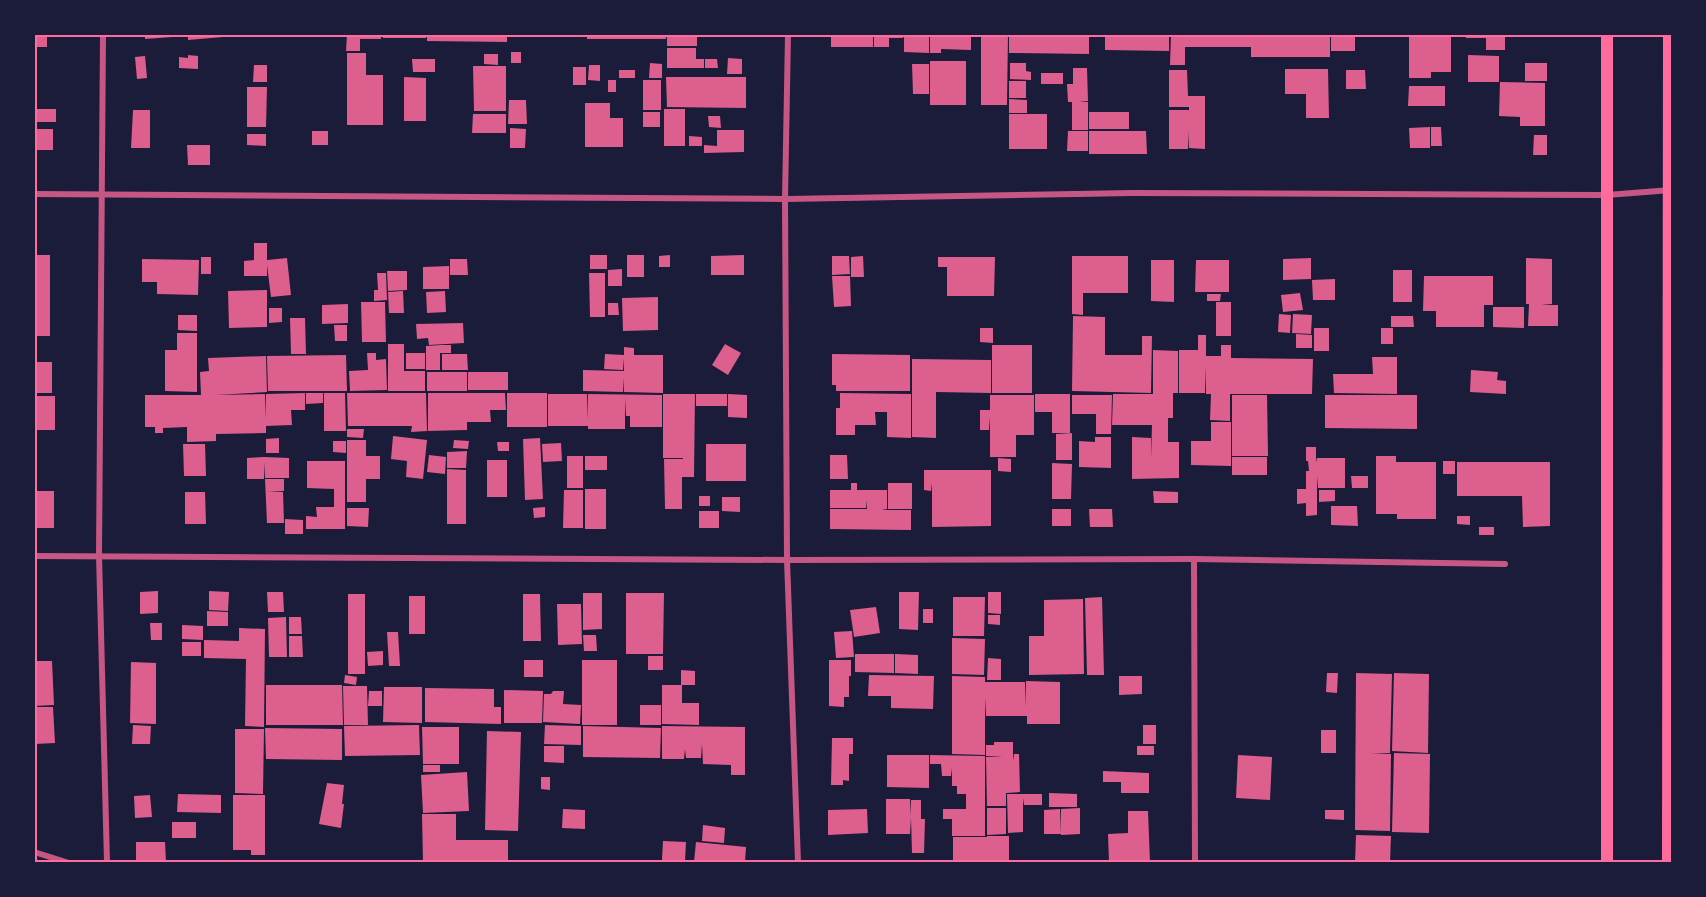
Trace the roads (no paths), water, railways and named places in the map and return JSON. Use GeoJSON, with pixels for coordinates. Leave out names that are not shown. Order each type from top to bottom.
{"type":"FeatureCollection","features":[{"type":"Feature","properties":{"kind":"main road"},"geometry":{"type":"LineString","coordinates":[[1607,34],[1607,862]]}},
{"type":"Feature","properties":{"kind":"main road"},"geometry":{"type":"LineString","coordinates":[[1668,862],[1670,34]]}},
{"type":"Feature","properties":{"kind":"street"},"geometry":{"type":"LineString","coordinates":[[103,34],[99,555],[108,862]]}},
{"type":"Feature","properties":{"kind":"street"},"geometry":{"type":"LineString","coordinates":[[788,34],[785,199],[788,560],[798,862]]}},
{"type":"Feature","properties":{"kind":"street"},"geometry":{"type":"LineString","coordinates":[[34,194],[785,199],[1134,193],[1607,195],[1670,190]]}},
{"type":"Feature","properties":{"kind":"street"},"geometry":{"type":"LineString","coordinates":[[34,556],[1194,560],[1505,564]]}},
{"type":"Feature","properties":{"kind":"street"},"geometry":{"type":"LineString","coordinates":[[1194,560],[1195,862]]}},
{"type":"Feature","properties":{"kind":"street"},"geometry":{"type":"LineString","coordinates":[[34,852],[66,862]]}}]}
